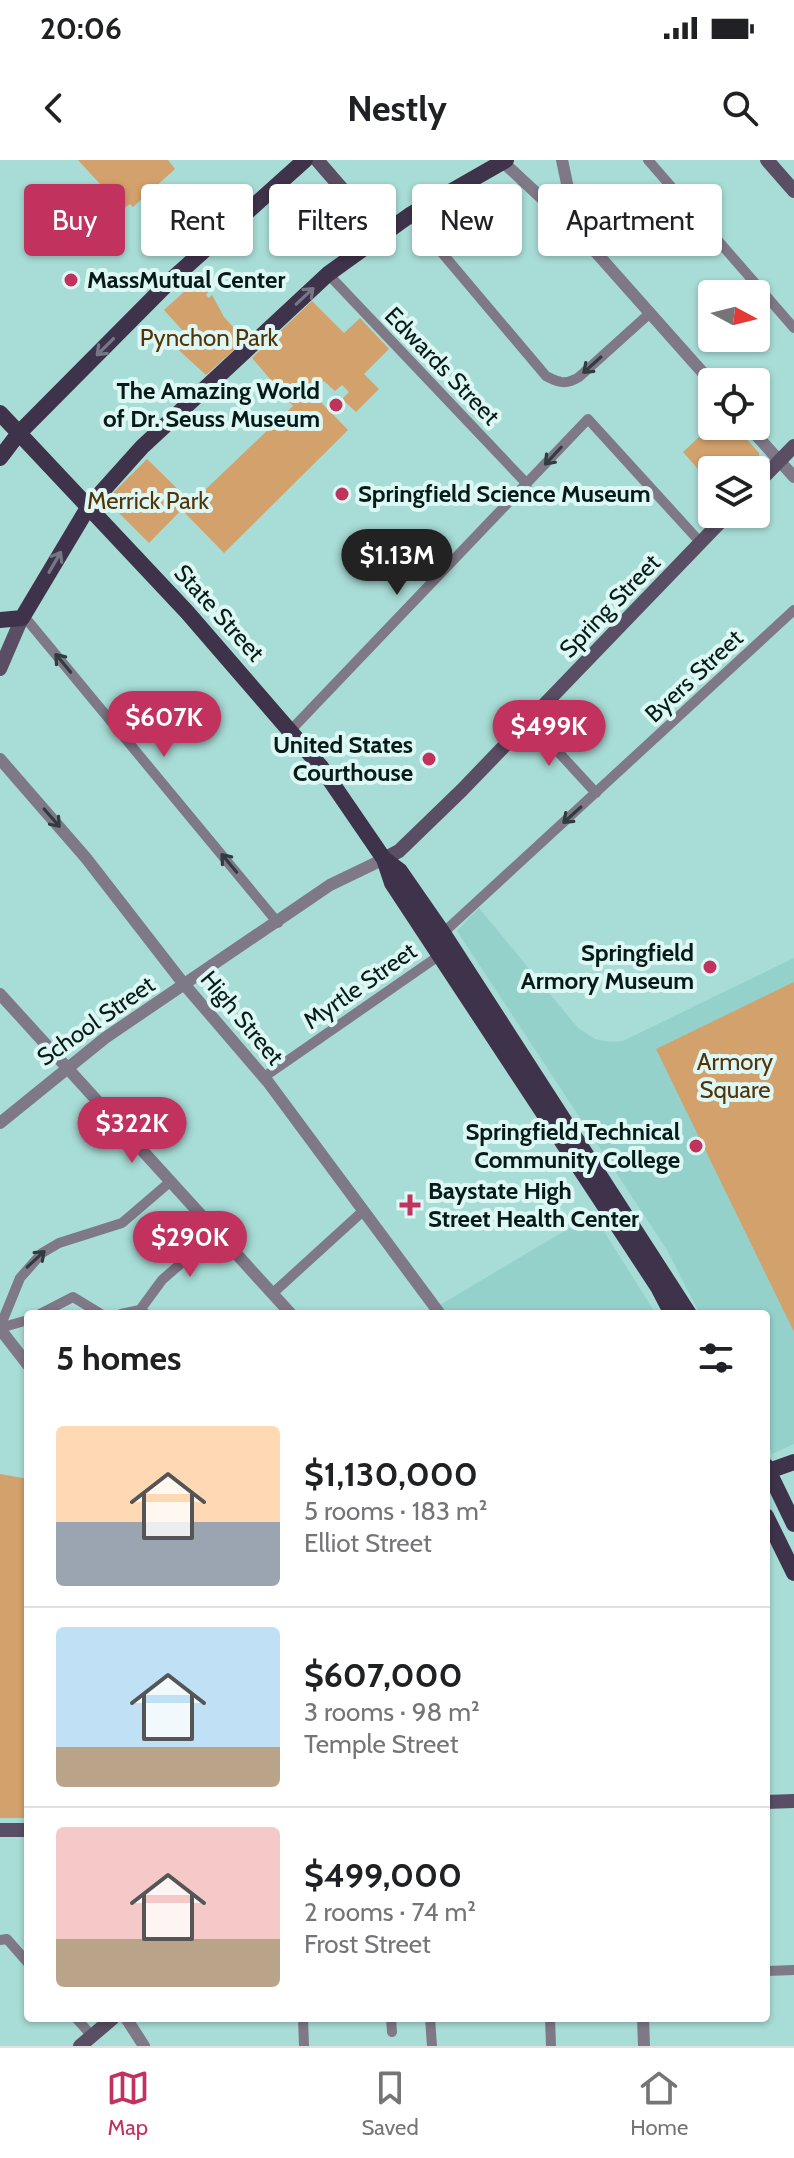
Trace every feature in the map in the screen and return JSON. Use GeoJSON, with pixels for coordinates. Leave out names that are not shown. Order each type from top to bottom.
{"type":"FeatureCollection","features":[{"type":"Feature","properties":{"kind":"main road"},"geometry":{"type":"LineString","coordinates":[[0,458],[19,433],[170,281],[305,160]]}},
{"type":"Feature","properties":{"kind":"main road"},"geometry":{"type":"LineString","coordinates":[[317,160],[338,184]]}},
{"type":"Feature","properties":{"kind":"main road"},"geometry":{"type":"LineString","coordinates":[[767,160],[794,191]]}},
{"type":"Feature","properties":{"kind":"main road"},"geometry":{"type":"LineString","coordinates":[[396,225],[504,161]]}},
{"type":"Feature","properties":{"kind":"main road"},"geometry":{"type":"LineString","coordinates":[[0,669],[23,617],[89,506],[142,447],[328,274],[353,256]]}},
{"type":"Feature","properties":{"kind":"main road","name":"State Street"},"geometry":{"type":"LineString","coordinates":[[0,413],[194,619],[336,786],[384,859],[392,883],[658,1287],[670,1310]]}},
{"type":"Feature","properties":{"kind":"main road"},"geometry":{"type":"LineString","coordinates":[[770,470],[794,446]]}},
{"type":"Feature","properties":{"kind":"main road","name":"Spring Street"},"geometry":{"type":"LineString","coordinates":[[384,859],[399,851],[421,830],[715,528]]}},
{"type":"Feature","properties":{"kind":"main road"},"geometry":{"type":"LineString","coordinates":[[0,620],[23,617]]}},
{"type":"Feature","properties":{"kind":"main road","name":"State Street"},"geometry":{"type":"LineString","coordinates":[[384,859],[400,871],[443,933],[686,1310]]}},
{"type":"Feature","properties":{"kind":"main road"},"geometry":{"type":"LineString","coordinates":[[770,1469],[794,1462]]}},
{"type":"Feature","properties":{"kind":"main road"},"geometry":{"type":"LineString","coordinates":[[770,1476],[794,1524]]}},
{"type":"Feature","properties":{"kind":"main road"},"geometry":{"type":"LineString","coordinates":[[770,1524],[794,1573]]}},
{"type":"Feature","properties":{"kind":"main road"},"geometry":{"type":"LineString","coordinates":[[770,1802],[794,1801]]}},
{"type":"Feature","properties":{"kind":"main road"},"geometry":{"type":"LineString","coordinates":[[0,1830],[24,1830]]}},
{"type":"Feature","properties":{"kind":"main road"},"geometry":{"type":"LineString","coordinates":[[86,2041],[108,2022]]}},
{"type":"Feature","properties":{"kind":"street"},"geometry":{"type":"LineString","coordinates":[[562,160],[567,184]]}},
{"type":"Feature","properties":{"kind":"street"},"geometry":{"type":"LineString","coordinates":[[648,160],[794,328]]}},
{"type":"Feature","properties":{"kind":"street"},"geometry":{"type":"LineString","coordinates":[[504,161],[538,194]]}},
{"type":"Feature","properties":{"kind":"street"},"geometry":{"type":"LineString","coordinates":[[410,215],[546,376],[560,382],[568,383],[579,377],[650,313]]}},
{"type":"Feature","properties":{"kind":"street"},"geometry":{"type":"LineString","coordinates":[[599,256],[699,368]]}},
{"type":"Feature","properties":{"kind":"street","name":"Edwards Street"},"geometry":{"type":"LineString","coordinates":[[328,274],[527,484]]}},
{"type":"Feature","properties":{"kind":"street"},"geometry":{"type":"LineString","coordinates":[[290,731],[588,419],[701,543]]}},
{"type":"Feature","properties":{"kind":"street"},"geometry":{"type":"LineString","coordinates":[[760,440],[794,477]]}},
{"type":"Feature","properties":{"kind":"street","name":"Byers Street"},"geometry":{"type":"LineString","coordinates":[[443,933],[794,610]]}},
{"type":"Feature","properties":{"kind":"street"},"geometry":{"type":"LineString","coordinates":[[23,617],[278,923]]}},
{"type":"Feature","properties":{"kind":"street"},"geometry":{"type":"LineString","coordinates":[[528,719],[596,793]]}},
{"type":"Feature","properties":{"kind":"street","name":"High Street"},"geometry":{"type":"LineString","coordinates":[[0,759],[114,891],[186,985],[264,1077],[437,1310]]}},
{"type":"Feature","properties":{"kind":"street","name":"School Street"},"geometry":{"type":"LineString","coordinates":[[0,1123],[67,1067],[330,885],[384,859]]}},
{"type":"Feature","properties":{"kind":"street","name":"Myrtle Street"},"geometry":{"type":"LineString","coordinates":[[264,1077],[440,955]]}},
{"type":"Feature","properties":{"kind":"street"},"geometry":{"type":"LineString","coordinates":[[0,994],[288,1310]]}},
{"type":"Feature","properties":{"kind":"street"},"geometry":{"type":"LineString","coordinates":[[0,1328],[20,1278],[42,1253],[59,1243],[118,1225],[171,1181]]}},
{"type":"Feature","properties":{"kind":"street"},"geometry":{"type":"LineString","coordinates":[[273,1293],[362,1212]]}},
{"type":"Feature","properties":{"kind":"street"},"geometry":{"type":"LineString","coordinates":[[144,1310],[162,1280],[218,1231]]}},
{"type":"Feature","properties":{"kind":"street"},"geometry":{"type":"LineString","coordinates":[[48,1310],[73,1297],[94,1310]]}},
{"type":"Feature","properties":{"kind":"street"},"geometry":{"type":"LineString","coordinates":[[0,1328],[24,1321]]}},
{"type":"Feature","properties":{"kind":"street"},"geometry":{"type":"LineString","coordinates":[[0,1328],[24,1360]]}},
{"type":"Feature","properties":{"kind":"street"},"geometry":{"type":"LineString","coordinates":[[0,1940],[7,1939],[24,1958]]}},
{"type":"Feature","properties":{"kind":"street"},"geometry":{"type":"LineString","coordinates":[[770,1971],[794,1970]]}},
{"type":"Feature","properties":{"kind":"street"},"geometry":{"type":"LineString","coordinates":[[78,2022],[86,2041]]}},
{"type":"Feature","properties":{"kind":"street"},"geometry":{"type":"LineString","coordinates":[[129,2022],[144,2046]]}},
{"type":"Feature","properties":{"kind":"street"},"geometry":{"type":"LineString","coordinates":[[303,2022],[304,2046]]}},
{"type":"Feature","properties":{"kind":"street"},"geometry":{"type":"LineString","coordinates":[[391,2022],[392,2032]]}},
{"type":"Feature","properties":{"kind":"street"},"geometry":{"type":"LineString","coordinates":[[430,2022],[432,2046]]}},
{"type":"Feature","properties":{"kind":"street"},"geometry":{"type":"LineString","coordinates":[[550,2022],[551,2046]]}},
{"type":"Feature","properties":{"kind":"street"},"geometry":{"type":"LineString","coordinates":[[643,2022],[644,2046]]}},
{"type":"Feature","properties":{"kind":"shaded area","name":"Springfield Technical Community College"},"geometry":{"type":"Polygon","coordinates":[[[479,908],[578,1028],[595,1039],[610,1042],[623,1041],[794,958],[794,1444],[772,1454],[770,1450],[770,1310],[698,1310],[667,1250],[457,931],[479,908]]]}},
{"type":"Feature","properties":{"kind":"shaded area"},"geometry":{"type":"Polygon","coordinates":[[[593,1214],[653,1310],[443,1310],[440,1305],[593,1214]]]}},
{"type":"Feature","properties":{"kind":"green space"},"geometry":{"type":"Polygon","coordinates":[[[78,160],[168,160],[175,169],[158,184],[141,184],[141,200],[133,207],[130,204],[125,208],[125,184],[100,184],[78,160]]]}},
{"type":"Feature","properties":{"kind":"green space","name":"Pynchon Park"},"geometry":{"type":"Polygon","coordinates":[[[196,281],[209,291],[206,295],[209,298],[212,295],[224,317],[245,340],[206,375],[172,344],[184,332],[164,310],[196,281]]]}},
{"type":"Feature","properties":{"kind":"green space"},"geometry":{"type":"Polygon","coordinates":[[[312,301],[344,333],[360,318],[389,349],[364,374],[379,389],[356,412],[342,399],[349,392],[342,385],[335,391],[324,381],[312,393],[348,430],[224,553],[183,511],[293,406],[252,358],[312,301]]]}},
{"type":"Feature","properties":{"kind":"green space"},"geometry":{"type":"Polygon","coordinates":[[[698,438],[747,440],[759,456],[698,456],[698,469],[683,452],[698,438]]]}},
{"type":"Feature","properties":{"kind":"green space","name":"Merrick Park"},"geometry":{"type":"Polygon","coordinates":[[[147,459],[190,501],[149,543],[106,500],[147,459]]]}},
{"type":"Feature","properties":{"kind":"green space","name":"Armory Square"},"geometry":{"type":"Polygon","coordinates":[[[794,982],[794,1332],[656,1049],[794,982]]]}},
{"type":"Feature","properties":{"kind":"green space"},"geometry":{"type":"Polygon","coordinates":[[[0,1474],[24,1478],[24,1818],[0,1818],[0,1474]]]}},
{"type":"Feature","properties":{"kind":"place","name":"MassMutual Center"},"geometry":{"type":"Point","coordinates":[71,280]}},
{"type":"Feature","properties":{"kind":"place","name":"The Amazing World of Dr. Seuss Museum"},"geometry":{"type":"Point","coordinates":[336,405]}},
{"type":"Feature","properties":{"kind":"place","name":"Springfield Science Museum"},"geometry":{"type":"Point","coordinates":[342,494]}},
{"type":"Feature","properties":{"kind":"place","name":"United States Courthouse"},"geometry":{"type":"Point","coordinates":[429,759]}},
{"type":"Feature","properties":{"kind":"place","name":"Springfield Armory Museum"},"geometry":{"type":"Point","coordinates":[710,967]}},
{"type":"Feature","properties":{"kind":"place","name":"Springfield Technical Community College"},"geometry":{"type":"Point","coordinates":[696,1146]}},
{"type":"Feature","properties":{"kind":"place","name":"Baystate High Street Health Center"},"geometry":{"type":"Point","coordinates":[410,1205]}}]}
